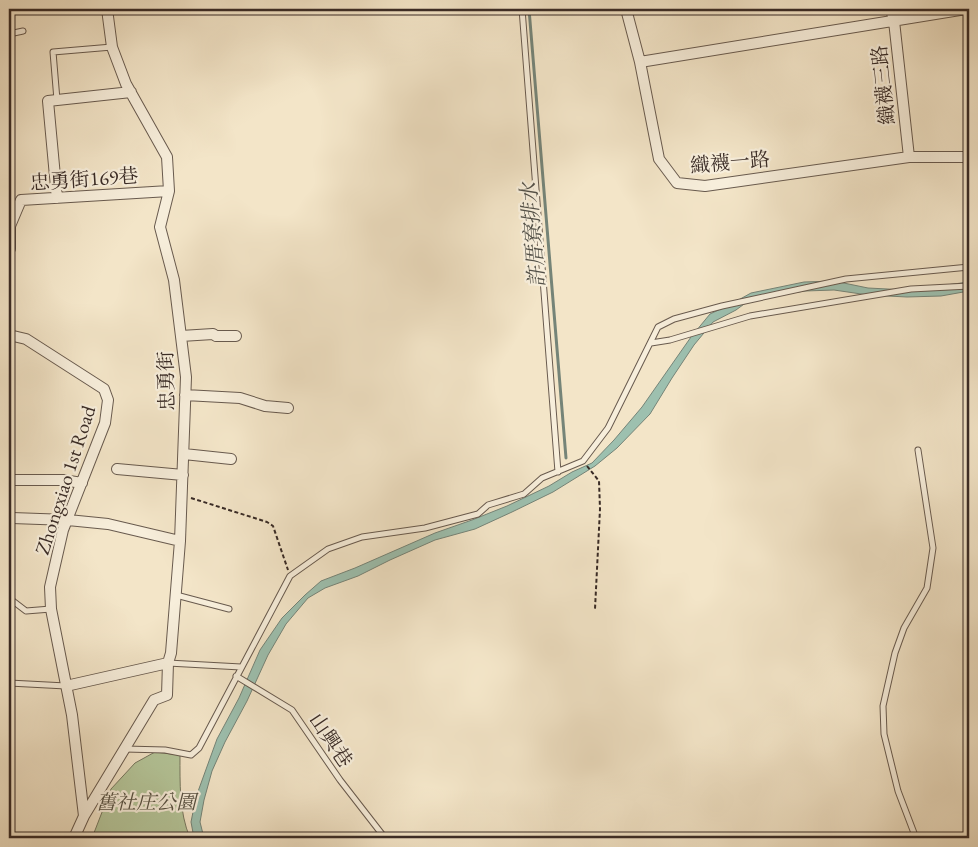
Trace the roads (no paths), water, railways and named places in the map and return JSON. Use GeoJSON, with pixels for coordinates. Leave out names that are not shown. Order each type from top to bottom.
{"type":"FeatureCollection","features":[{"type":"Feature","properties":{"kind":"street","name":"忠勇街"},"geometry":{"type":"LineString","coordinates":[[107,9],[112,47],[126,84],[167,157],[169,190],[160,227],[174,280],[186,376],[180,541],[166,695],[154,700],[124,749]]}},
{"type":"Feature","properties":{"kind":"street","name":"織襪一路"},"geometry":{"type":"LineString","coordinates":[[626,9],[640,62],[659,159],[676,183],[705,186],[909,157],[969,157]]}},
{"type":"Feature","properties":{"kind":"street","name":"織襪三路"},"geometry":{"type":"LineString","coordinates":[[891,9],[894,21],[909,157]]}},
{"type":"Feature","properties":{"kind":"street"},"geometry":{"type":"LineString","coordinates":[[640,62],[966,9]]}},
{"type":"Feature","properties":{"kind":"street"},"geometry":{"type":"LineString","coordinates":[[57,198],[52,100],[131,92]]}},
{"type":"Feature","properties":{"kind":"street","name":"忠勇街169巷"},"geometry":{"type":"LineString","coordinates":[[10,249],[10,226],[21,200],[169,190]]}},
{"type":"Feature","properties":{"kind":"street"},"geometry":{"type":"LineString","coordinates":[[181,336],[213,334],[216,336],[236,336]]}},
{"type":"Feature","properties":{"kind":"street","name":"Zhongxiao 1st Road"},"geometry":{"type":"LineString","coordinates":[[9,335],[26,339],[104,389],[108,400],[105,424],[63,530],[50,587],[51,609],[72,715],[84,816]]}},
{"type":"Feature","properties":{"kind":"street"},"geometry":{"type":"LineString","coordinates":[[186,395],[240,398],[265,406],[288,408]]}},
{"type":"Feature","properties":{"kind":"street"},"geometry":{"type":"LineString","coordinates":[[184,454],[231,459]]}},
{"type":"Feature","properties":{"kind":"street"},"geometry":{"type":"LineString","coordinates":[[117,468],[183,476]]}},
{"type":"Feature","properties":{"kind":"street"},"geometry":{"type":"LineString","coordinates":[[9,480],[63,480],[82,483]]}},
{"type":"Feature","properties":{"kind":"street"},"geometry":{"type":"LineString","coordinates":[[12,518],[108,524],[180,541]]}},
{"type":"Feature","properties":{"kind":"street"},"geometry":{"type":"LineString","coordinates":[[66,686],[168,663]]}},
{"type":"Feature","properties":{"kind":"street"},"geometry":{"type":"LineString","coordinates":[[74,838],[84,816],[124,749]]}},
{"type":"Feature","properties":{"kind":"lane"},"geometry":{"type":"LineString","coordinates":[[522,9],[558,472]]}},
{"type":"Feature","properties":{"kind":"lane"},"geometry":{"type":"LineString","coordinates":[[9,34],[23,31]]}},
{"type":"Feature","properties":{"kind":"lane"},"geometry":{"type":"LineString","coordinates":[[52,100],[53,52],[112,47]]}},
{"type":"Feature","properties":{"kind":"lane"},"geometry":{"type":"LineString","coordinates":[[124,749],[165,750],[191,755],[199,748],[290,576],[328,549],[362,537],[425,528],[478,514],[488,504],[524,494],[542,478],[583,461],[608,428],[658,327],[674,319],[722,306],[846,280],[969,267]]}},
{"type":"Feature","properties":{"kind":"lane"},"geometry":{"type":"LineString","coordinates":[[651,343],[670,340],[750,316],[911,289],[969,286]]}},
{"type":"Feature","properties":{"kind":"lane"},"geometry":{"type":"LineString","coordinates":[[915,838],[893,772],[884,734],[883,706],[895,653],[904,628],[927,588],[929,578],[932,548],[918,450]]}},
{"type":"Feature","properties":{"kind":"lane"},"geometry":{"type":"LineString","coordinates":[[176,595],[229,609]]}},
{"type":"Feature","properties":{"kind":"lane"},"geometry":{"type":"LineString","coordinates":[[9,598],[26,611],[51,609]]}},
{"type":"Feature","properties":{"kind":"lane"},"geometry":{"type":"LineString","coordinates":[[168,663],[241,667]]}},
{"type":"Feature","properties":{"kind":"lane","name":"山興巷"},"geometry":{"type":"LineString","coordinates":[[236,676],[292,710],[340,780],[385,838]]}},
{"type":"Feature","properties":{"kind":"lane"},"geometry":{"type":"LineString","coordinates":[[9,683],[66,686]]}},
{"type":"Feature","properties":{"kind":"waterway","name":"許厝寮排水"},"geometry":{"type":"LineString","coordinates":[[529,9],[566,458]]}},
{"type":"Feature","properties":{"kind":"park label","name":"舊社庄公園"},"geometry":{"type":"Point","coordinates":[146,802]}}]}
